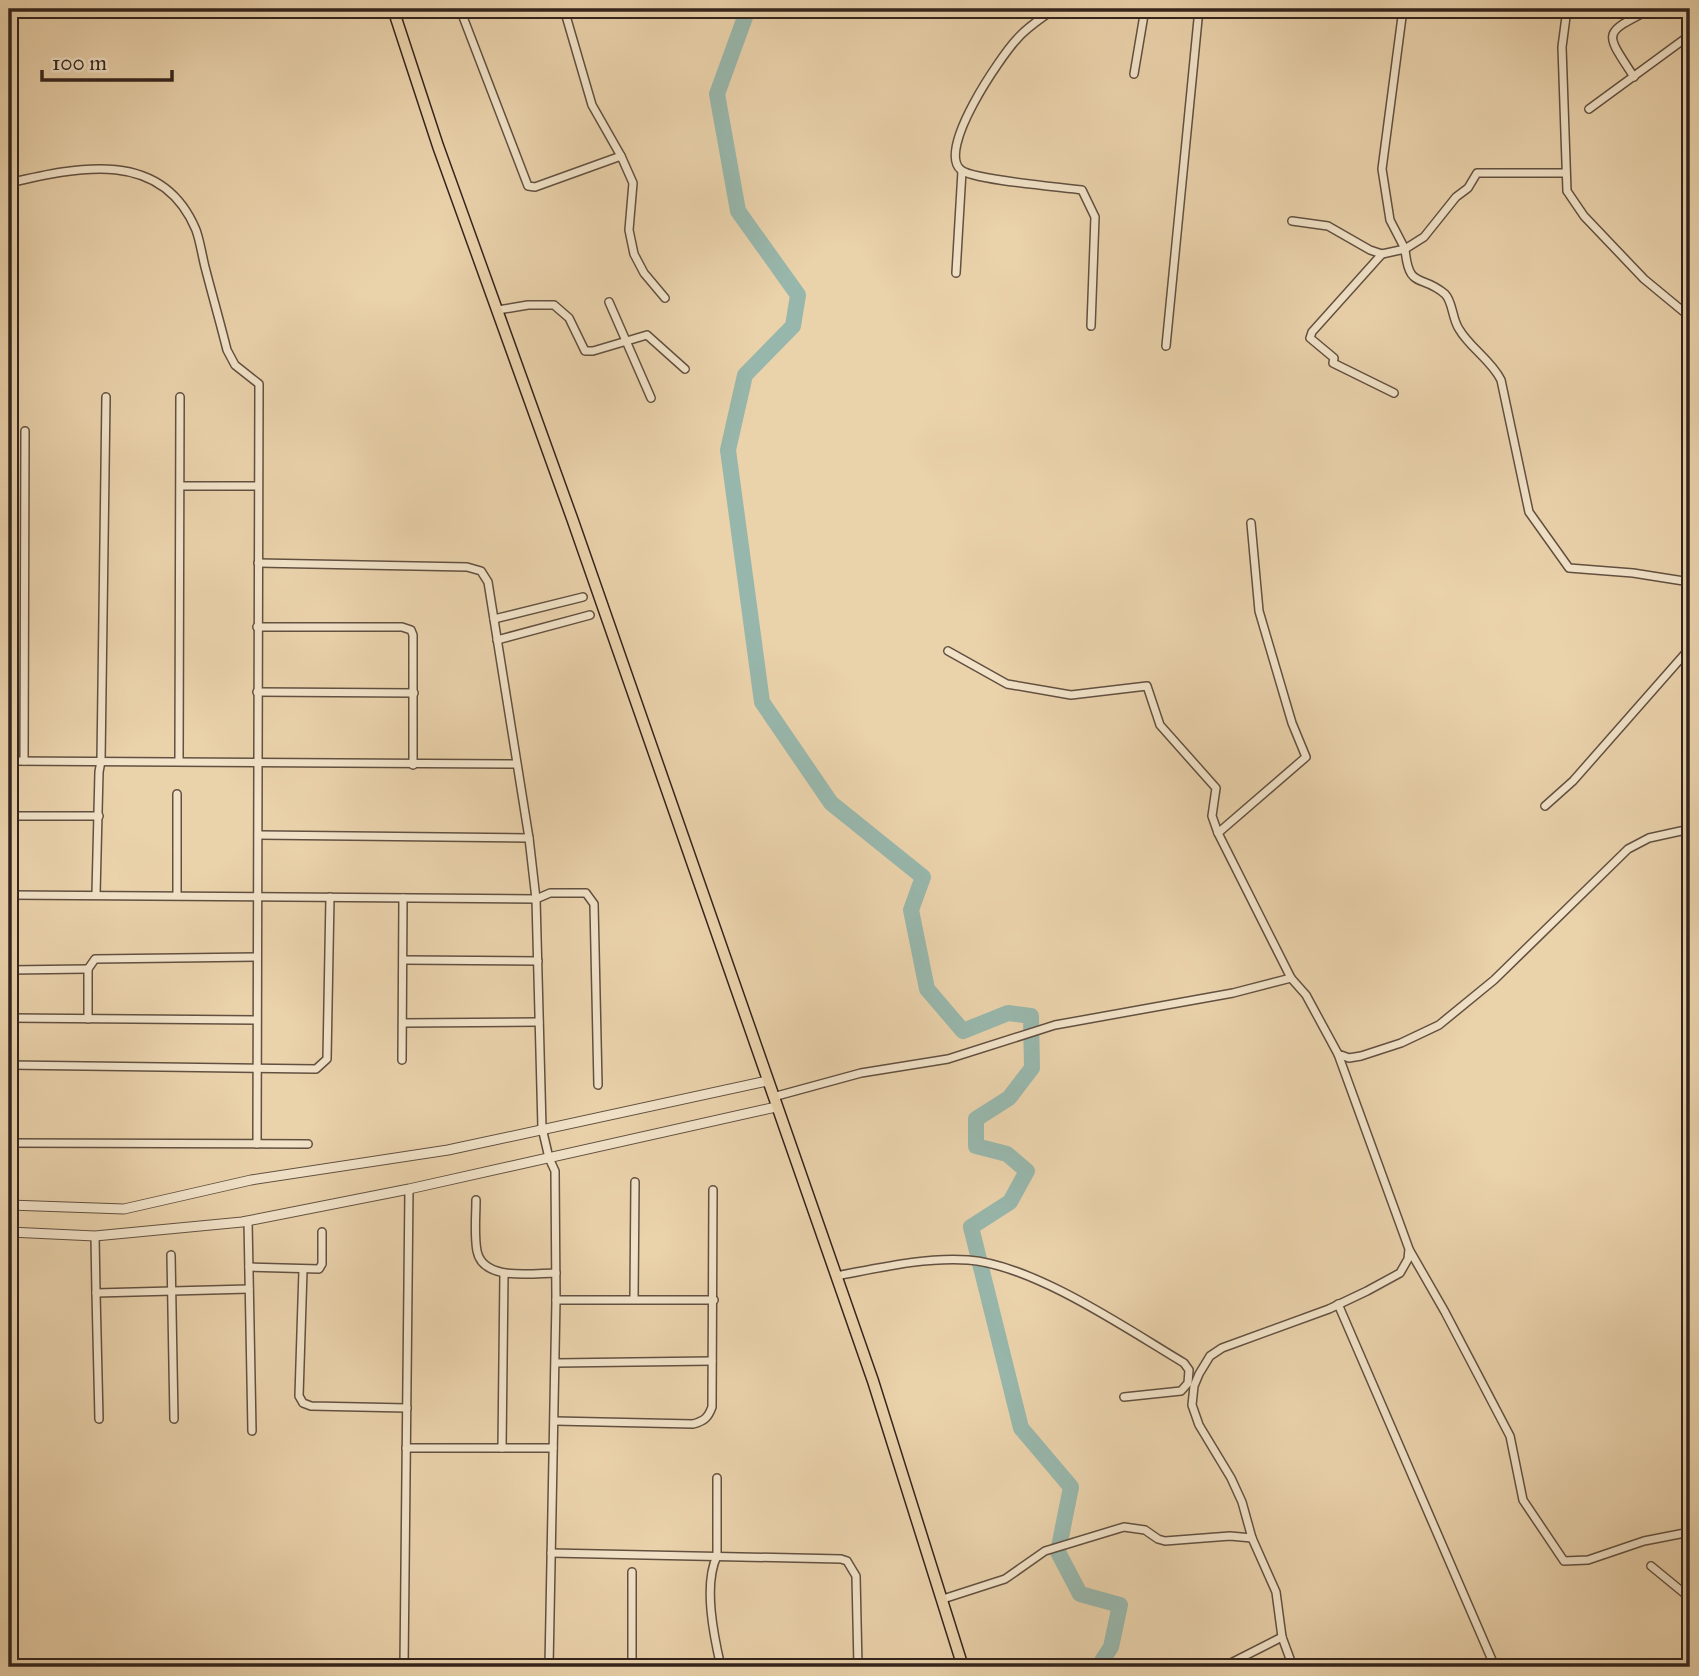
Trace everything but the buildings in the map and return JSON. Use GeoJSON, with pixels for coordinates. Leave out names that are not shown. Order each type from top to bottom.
{"type":"FeatureCollection","features":[{"type":"Feature","properties":{"kind":"main road"},"geometry":{"type":"LineString","coordinates":[[393,9],[438,146],[498,310],[836,1276],[963,1667]]}},
{"type":"Feature","properties":{"kind":"street"},"geometry":{"type":"LineString","coordinates":[[460,9],[528,187],[535,187],[621,156]]}},
{"type":"Feature","properties":{"kind":"street"},"geometry":{"type":"LineString","coordinates":[[564,9],[592,105],[633,183],[629,230],[634,254],[645,274],[665,298]]}},
{"type":"Feature","properties":{"kind":"street"},"geometry":{"type":"LineString","coordinates":[[1054,9],[1018,37],[989,75],[969,111],[957,148],[956,164],[962,171],[1002,180],[1082,190],[1095,217],[1091,326]]}},
{"type":"Feature","properties":{"kind":"street"},"geometry":{"type":"LineString","coordinates":[[1134,74],[1145,9]]}},
{"type":"Feature","properties":{"kind":"street"},"geometry":{"type":"LineString","coordinates":[[1166,346],[1199,9]]}},
{"type":"Feature","properties":{"kind":"street"},"geometry":{"type":"LineString","coordinates":[[1403,9],[1382,169],[1390,220],[1405,249],[1406,265],[1415,280],[1431,285],[1447,296],[1458,329],[1497,371],[1529,512],[1569,568],[1633,573],[1690,582]]}},
{"type":"Feature","properties":{"kind":"street"},"geometry":{"type":"LineString","coordinates":[[1567,9],[1562,47],[1567,191],[1584,216],[1659,292],[1690,317]]}},
{"type":"Feature","properties":{"kind":"street"},"geometry":{"type":"LineString","coordinates":[[1634,77],[1613,45],[1612,33],[1617,26],[1651,9]]}},
{"type":"Feature","properties":{"kind":"street"},"geometry":{"type":"LineString","coordinates":[[1589,108],[1690,35]]}},
{"type":"Feature","properties":{"kind":"street"},"geometry":{"type":"LineString","coordinates":[[9,183],[85,168],[116,168],[143,176],[167,188],[183,207],[196,231],[227,350],[235,365],[259,384],[257,1144]]}},
{"type":"Feature","properties":{"kind":"street"},"geometry":{"type":"LineString","coordinates":[[956,273],[962,171]]}},
{"type":"Feature","properties":{"kind":"street"},"geometry":{"type":"LineString","coordinates":[[1292,221],[1328,226],[1382,254],[1405,249],[1424,237],[1456,197],[1468,188],[1477,173],[1565,173]]}},
{"type":"Feature","properties":{"kind":"street"},"geometry":{"type":"LineString","coordinates":[[1382,254],[1312,332],[1310,338],[1334,358],[1333,363],[1394,393]]}},
{"type":"Feature","properties":{"kind":"street"},"geometry":{"type":"LineString","coordinates":[[610,302],[651,398]]}},
{"type":"Feature","properties":{"kind":"street"},"geometry":{"type":"LineString","coordinates":[[498,310],[528,304],[554,305],[569,318],[586,351],[647,335],[684,369]]}},
{"type":"Feature","properties":{"kind":"street"},"geometry":{"type":"LineString","coordinates":[[96,894],[101,761],[106,397]]}},
{"type":"Feature","properties":{"kind":"street"},"geometry":{"type":"LineString","coordinates":[[179,761],[182,486],[180,397]]}},
{"type":"Feature","properties":{"kind":"street"},"geometry":{"type":"LineString","coordinates":[[24,431],[24,761]]}},
{"type":"Feature","properties":{"kind":"street"},"geometry":{"type":"LineString","coordinates":[[182,486],[257,486]]}},
{"type":"Feature","properties":{"kind":"street"},"geometry":{"type":"LineString","coordinates":[[1218,833],[1307,757],[1292,723],[1259,611],[1251,523]]}},
{"type":"Feature","properties":{"kind":"street"},"geometry":{"type":"LineString","coordinates":[[258,563],[467,566],[481,571],[488,582],[529,838],[536,899],[542,1128],[555,1171],[555,1421],[549,1667]]}},
{"type":"Feature","properties":{"kind":"street"},"geometry":{"type":"LineString","coordinates":[[494,619],[583,597]]}},
{"type":"Feature","properties":{"kind":"street"},"geometry":{"type":"LineString","coordinates":[[498,640],[590,615]]}},
{"type":"Feature","properties":{"kind":"street"},"geometry":{"type":"LineString","coordinates":[[257,627],[407,627],[414,635],[413,765]]}},
{"type":"Feature","properties":{"kind":"street"},"geometry":{"type":"LineString","coordinates":[[1545,806],[1573,781],[1690,648]]}},
{"type":"Feature","properties":{"kind":"street"},"geometry":{"type":"LineString","coordinates":[[948,651],[1007,684],[1071,695],[1147,686],[1160,725],[1216,788],[1212,816],[1218,833],[1292,978],[1306,995],[1338,1054],[1409,1249],[1510,1436],[1522,1500],[1564,1560],[1588,1560],[1644,1541],[1690,1532]]}},
{"type":"Feature","properties":{"kind":"street"},"geometry":{"type":"LineString","coordinates":[[257,692],[414,693]]}},
{"type":"Feature","properties":{"kind":"street"},"geometry":{"type":"LineString","coordinates":[[9,761],[516,764]]}},
{"type":"Feature","properties":{"kind":"street"},"geometry":{"type":"LineString","coordinates":[[177,794],[177,895]]}},
{"type":"Feature","properties":{"kind":"street"},"geometry":{"type":"LineString","coordinates":[[9,816],[99,816]]}},
{"type":"Feature","properties":{"kind":"street"},"geometry":{"type":"LineString","coordinates":[[1338,1054],[1349,1058],[1369,1054],[1439,1025],[1494,980],[1628,849],[1649,838],[1690,829]]}},
{"type":"Feature","properties":{"kind":"street"},"geometry":{"type":"LineString","coordinates":[[259,835],[529,838]]}},
{"type":"Feature","properties":{"kind":"street"},"geometry":{"type":"LineString","coordinates":[[9,895],[536,899],[550,893],[586,893],[592,897],[594,904],[598,1085]]}},
{"type":"Feature","properties":{"kind":"street"},"geometry":{"type":"LineString","coordinates":[[9,1065],[316,1069],[327,1059],[330,897]]}},
{"type":"Feature","properties":{"kind":"street"},"geometry":{"type":"LineString","coordinates":[[402,1060],[403,898]]}},
{"type":"Feature","properties":{"kind":"street"},"geometry":{"type":"LineString","coordinates":[[88,1019],[88,970],[95,959],[257,957]]}},
{"type":"Feature","properties":{"kind":"street"},"geometry":{"type":"LineString","coordinates":[[403,960],[538,961]]}},
{"type":"Feature","properties":{"kind":"street"},"geometry":{"type":"LineString","coordinates":[[9,970],[88,970]]}},
{"type":"Feature","properties":{"kind":"street"},"geometry":{"type":"LineString","coordinates":[[9,1232],[95,1236],[248,1221],[549,1158],[775,1102],[861,1073],[948,1059],[1055,1025],[1233,993],[1292,978]]}},
{"type":"Feature","properties":{"kind":"street"},"geometry":{"type":"LineString","coordinates":[[9,1017],[256,1020]]}},
{"type":"Feature","properties":{"kind":"street"},"geometry":{"type":"LineString","coordinates":[[403,1023],[539,1022]]}},
{"type":"Feature","properties":{"kind":"street"},"geometry":{"type":"LineString","coordinates":[[9,1205],[124,1209],[251,1180],[448,1150],[767,1081]]}},
{"type":"Feature","properties":{"kind":"street"},"geometry":{"type":"LineString","coordinates":[[9,1143],[308,1144]]}},
{"type":"Feature","properties":{"kind":"street"},"geometry":{"type":"LineString","coordinates":[[634,1299],[635,1182]]}},
{"type":"Feature","properties":{"kind":"street"},"geometry":{"type":"LineString","coordinates":[[404,1667],[409,1189]]}},
{"type":"Feature","properties":{"kind":"street"},"geometry":{"type":"LineString","coordinates":[[555,1421],[693,1424],[702,1422],[709,1416],[712,1407],[714,1300],[713,1190]]}},
{"type":"Feature","properties":{"kind":"street"},"geometry":{"type":"LineString","coordinates":[[476,1200],[477,1250],[490,1269],[503,1273],[556,1273]]}},
{"type":"Feature","properties":{"kind":"street"},"geometry":{"type":"LineString","coordinates":[[248,1221],[251,1431]]}},
{"type":"Feature","properties":{"kind":"street"},"geometry":{"type":"LineString","coordinates":[[249,1267],[319,1269],[322,1264],[322,1232]]}},
{"type":"Feature","properties":{"kind":"street"},"geometry":{"type":"LineString","coordinates":[[95,1236],[99,1419]]}},
{"type":"Feature","properties":{"kind":"street"},"geometry":{"type":"LineString","coordinates":[[1293,1667],[1282,1637],[1276,1592],[1252,1538],[1242,1502],[1231,1478],[1199,1425],[1192,1405],[1194,1386],[1210,1356],[1222,1348],[1338,1304],[1400,1273],[1408,1259],[1409,1249]]}},
{"type":"Feature","properties":{"kind":"street"},"geometry":{"type":"LineString","coordinates":[[171,1255],[174,1419]]}},
{"type":"Feature","properties":{"kind":"street"},"geometry":{"type":"LineString","coordinates":[[836,1276],[921,1262],[969,1260],[998,1265],[1057,1289],[1184,1363],[1189,1370],[1188,1383],[1181,1391],[1124,1397]]}},
{"type":"Feature","properties":{"kind":"street"},"geometry":{"type":"LineString","coordinates":[[303,1270],[299,1396],[303,1403],[311,1406],[407,1408]]}},
{"type":"Feature","properties":{"kind":"street"},"geometry":{"type":"LineString","coordinates":[[502,1448],[503,1273]]}},
{"type":"Feature","properties":{"kind":"street"},"geometry":{"type":"LineString","coordinates":[[96,1293],[249,1289]]}},
{"type":"Feature","properties":{"kind":"street"},"geometry":{"type":"LineString","coordinates":[[556,1300],[714,1300]]}},
{"type":"Feature","properties":{"kind":"street"},"geometry":{"type":"LineString","coordinates":[[1338,1304],[1495,1667]]}},
{"type":"Feature","properties":{"kind":"street"},"geometry":{"type":"LineString","coordinates":[[555,1363],[712,1362]]}},
{"type":"Feature","properties":{"kind":"street"},"geometry":{"type":"LineString","coordinates":[[406,1448],[553,1448]]}},
{"type":"Feature","properties":{"kind":"street"},"geometry":{"type":"LineString","coordinates":[[717,1478],[717,1556],[712,1566],[712,1619],[721,1667]]}},
{"type":"Feature","properties":{"kind":"street"},"geometry":{"type":"LineString","coordinates":[[943,1599],[1004,1579],[1045,1551],[1124,1527],[1145,1530],[1165,1541],[1218,1536],[1252,1538]]}},
{"type":"Feature","properties":{"kind":"street"},"geometry":{"type":"LineString","coordinates":[[551,1553],[841,1559],[847,1562],[856,1576],[858,1667]]}},
{"type":"Feature","properties":{"kind":"street"},"geometry":{"type":"LineString","coordinates":[[1651,1566],[1690,1598]]}},
{"type":"Feature","properties":{"kind":"street"},"geometry":{"type":"LineString","coordinates":[[632,1572],[632,1667]]}},
{"type":"Feature","properties":{"kind":"street"},"geometry":{"type":"LineString","coordinates":[[1223,1667],[1282,1637]]}},
{"type":"Feature","properties":{"kind":"waterway"},"geometry":{"type":"LineString","coordinates":[[748,9],[717,94],[738,211],[798,295],[793,326],[745,375],[728,450],[762,702],[831,803],[923,877],[911,910],[927,989],[963,1031],[1008,1013],[1031,1016],[1032,1068],[1009,1098],[976,1119],[976,1146],[1007,1154],[1027,1171],[1010,1202],[971,1227],[1021,1428],[1071,1487],[1058,1552],[1080,1594],[1120,1605],[1111,1647],[1098,1667]]}}]}
